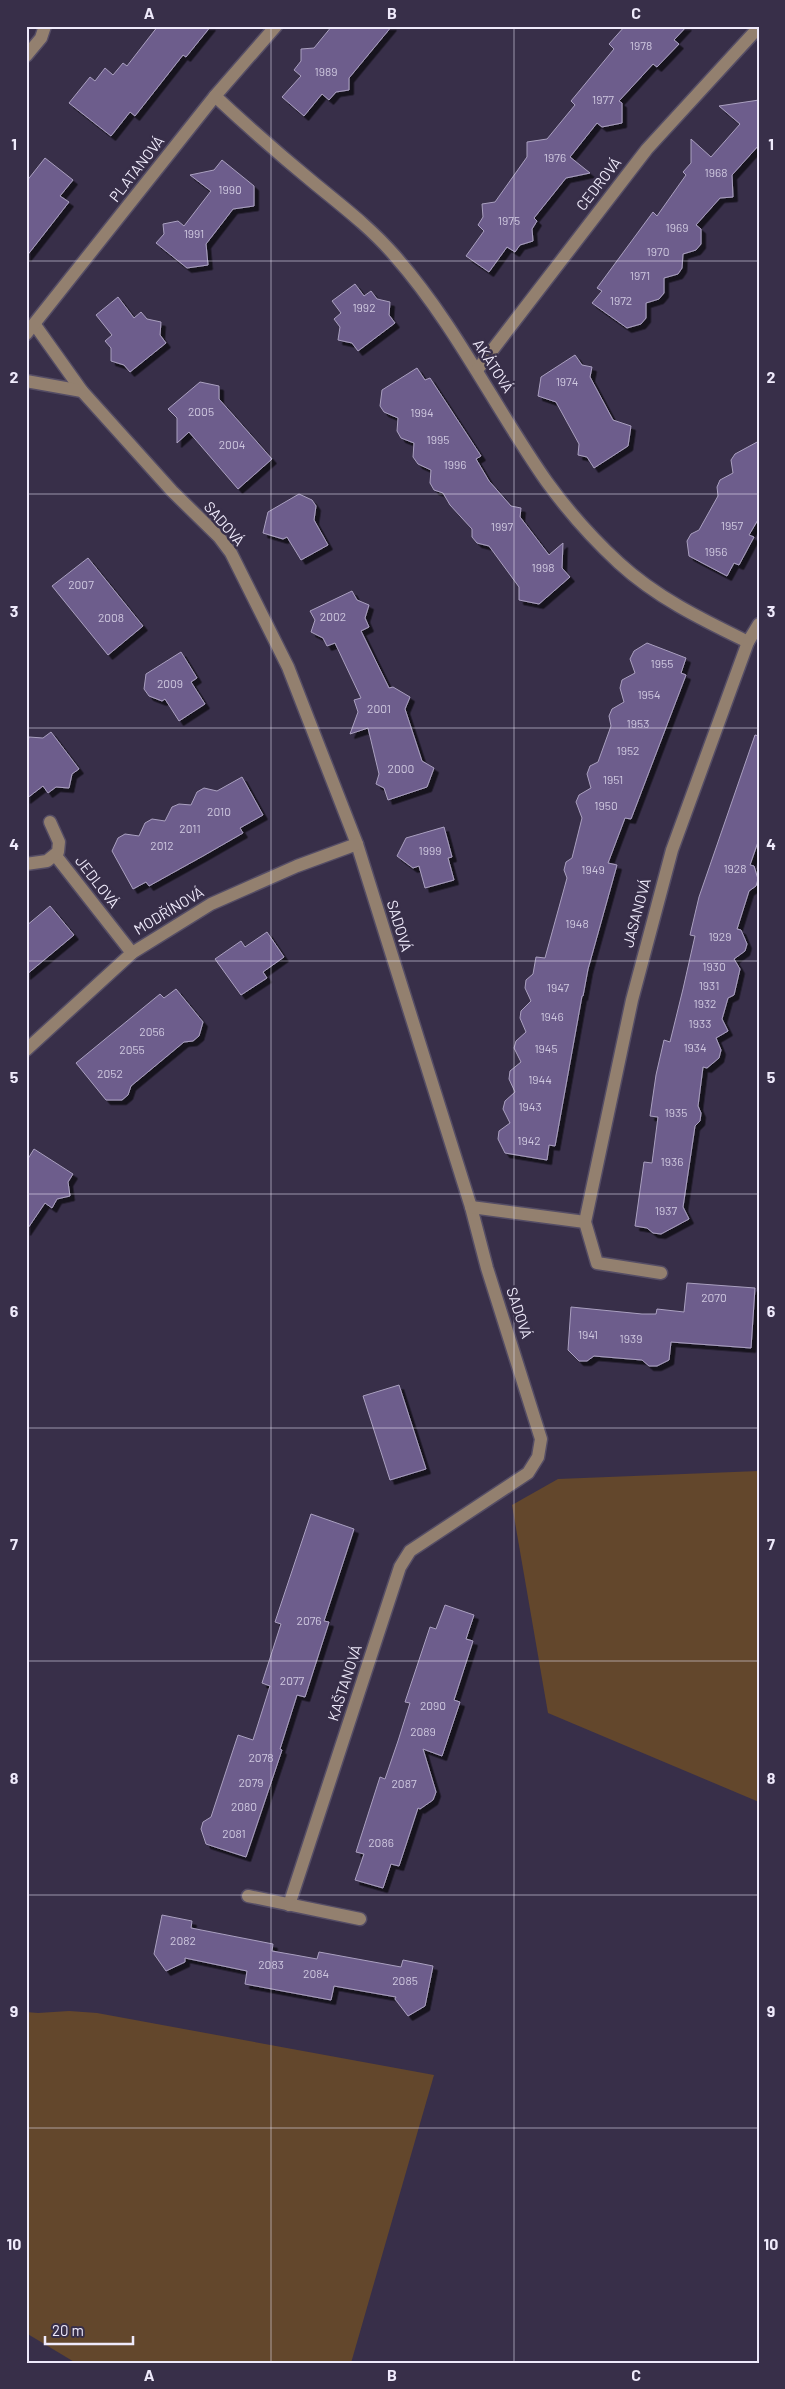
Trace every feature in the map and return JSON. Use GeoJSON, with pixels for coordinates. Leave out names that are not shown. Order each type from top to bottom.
{"type":"FeatureCollection","features":[{"type":"Feature","properties":{"kind":"street"},"geometry":{"type":"LineString","coordinates":[[26,56],[41,38],[45,26]]}},
{"type":"Feature","properties":{"kind":"street","name":"PLATANOVÁ"},"geometry":{"type":"LineString","coordinates":[[30,330],[215,96],[276,26]]}},
{"type":"Feature","properties":{"kind":"street","name":"CEDROVÁ"},"geometry":{"type":"LineString","coordinates":[[477,370],[647,148],[759,27]]}},
{"type":"Feature","properties":{"kind":"street","name":"AKÁTOVÁ"},"geometry":{"type":"LineString","coordinates":[[215,96],[254,133],[368,227],[395,255],[419,284],[477,370],[548,482],[582,525],[601,545],[650,589],[682,609],[748,642]]}},
{"type":"Feature","properties":{"kind":"street","name":"SADOVÁ"},"geometry":{"type":"LineString","coordinates":[[30,330],[172,491],[219,537],[231,553],[288,667],[357,844],[471,1207],[487,1268],[541,1439],[538,1458],[528,1473],[478,1506]]}},
{"type":"Feature","properties":{"kind":"street"},"geometry":{"type":"LineString","coordinates":[[26,381],[82,391]]}},
{"type":"Feature","properties":{"kind":"street","name":"JASANOVÁ"},"geometry":{"type":"LineString","coordinates":[[661,1273],[597,1263],[585,1222],[632,1000],[661,886],[689,802],[748,642],[759,624]]}},
{"type":"Feature","properties":{"kind":"street","name":"JEDLOVÁ"},"geometry":{"type":"LineString","coordinates":[[50,822],[59,842],[56,856]]}},
{"type":"Feature","properties":{"kind":"street","name":"MODŘÍNOVÁ"},"geometry":{"type":"LineString","coordinates":[[26,1050],[132,953],[211,904],[297,866],[357,844]]}},
{"type":"Feature","properties":{"kind":"street","name":"JEDLOVÁ"},"geometry":{"type":"LineString","coordinates":[[26,864],[46,861],[56,856]]}},
{"type":"Feature","properties":{"kind":"street","name":"JEDLOVÁ"},"geometry":{"type":"LineString","coordinates":[[56,856],[132,953]]}},
{"type":"Feature","properties":{"kind":"street"},"geometry":{"type":"LineString","coordinates":[[471,1207],[585,1222]]}},
{"type":"Feature","properties":{"kind":"street","name":"KAŠTANOVÁ"},"geometry":{"type":"LineString","coordinates":[[290,1905],[400,1567],[410,1551],[478,1506]]}},
{"type":"Feature","properties":{"kind":"street"},"geometry":{"type":"LineString","coordinates":[[248,1896],[360,1919]]}},
{"type":"Feature","properties":{"kind":"shaded area"},"geometry":{"type":"Polygon","coordinates":[[[759,1471],[759,1802],[548,1713],[512,1505],[558,1479],[759,1471]]]}},
{"type":"Feature","properties":{"kind":"shaded area"},"geometry":{"type":"Polygon","coordinates":[[[69,2011],[97,2013],[434,2075],[351,2363],[76,2363],[26,2333],[26,2012],[69,2011]]]}},
{"type":"Feature","properties":{"kind":"building"},"geometry":{"type":"Polygon","coordinates":[[[158,26],[211,26],[186,57],[183,55],[135,116],[130,112],[111,136],[69,103],[90,77],[95,81],[105,68],[113,75],[123,63],[127,66],[158,26]]]}},
{"type":"Feature","properties":{"kind":"building"},"geometry":{"type":"Polygon","coordinates":[[[332,26],[392,26],[349,78],[349,90],[336,92],[329,100],[322,94],[304,116],[282,97],[301,76],[294,70],[301,61],[301,49],[314,48],[332,26]]]}},
{"type":"Feature","properties":{"kind":"building"},"geometry":{"type":"Polygon","coordinates":[[[625,26],[687,26],[674,40],[679,44],[657,67],[653,64],[619,101],[622,103],[622,123],[602,127],[597,123],[570,157],[590,173],[566,178],[534,218],[537,221],[532,229],[533,241],[520,245],[515,252],[507,247],[489,272],[466,256],[484,231],[478,225],[483,217],[482,204],[495,202],[527,157],[527,142],[547,139],[575,105],[571,101],[614,49],[609,44],[625,26]]]}},
{"type":"Feature","properties":{"kind":"building"},"geometry":{"type":"Polygon","coordinates":[[[759,100],[759,145],[732,175],[733,197],[720,198],[696,225],[701,229],[701,244],[696,250],[683,254],[682,268],[678,274],[664,278],[664,293],[659,299],[646,303],[646,318],[641,324],[627,328],[592,303],[602,291],[597,288],[653,212],[657,216],[686,175],[683,172],[691,163],[691,139],[711,157],[740,124],[719,106],[759,100]]]}},
{"type":"Feature","properties":{"kind":"building"},"geometry":{"type":"Polygon","coordinates":[[[45,158],[73,180],[60,196],[69,202],[26,257],[26,182],[45,158]]]}},
{"type":"Feature","properties":{"kind":"building"},"geometry":{"type":"Polygon","coordinates":[[[222,160],[254,186],[254,206],[233,209],[206,244],[208,265],[187,268],[156,243],[164,234],[163,224],[178,221],[184,226],[211,191],[190,175],[214,170],[222,160]]]}},
{"type":"Feature","properties":{"kind":"building"},"geometry":{"type":"Polygon","coordinates":[[[355,284],[364,296],[371,291],[377,299],[390,302],[389,315],[395,323],[358,351],[352,343],[338,340],[340,327],[334,319],[341,313],[332,301],[355,284]]]}},
{"type":"Feature","properties":{"kind":"building"},"geometry":{"type":"Polygon","coordinates":[[[118,297],[134,318],[141,312],[147,319],[161,322],[160,335],[166,343],[130,372],[124,365],[111,361],[111,348],[105,341],[112,335],[96,315],[118,297]]]}},
{"type":"Feature","properties":{"kind":"building"},"geometry":{"type":"Polygon","coordinates":[[[575,355],[582,365],[592,367],[590,377],[613,420],[631,426],[628,446],[594,468],[587,457],[578,455],[579,444],[556,402],[538,396],[541,377],[575,355]]]}},
{"type":"Feature","properties":{"kind":"building"},"geometry":{"type":"Polygon","coordinates":[[[417,368],[425,380],[430,378],[481,456],[476,459],[489,481],[511,506],[521,508],[520,517],[549,555],[563,543],[562,568],[570,577],[539,604],[519,600],[519,587],[489,546],[477,543],[472,537],[472,529],[450,505],[443,493],[434,490],[430,483],[431,470],[418,464],[413,457],[414,443],[401,438],[397,431],[398,418],[384,412],[380,406],[382,390],[417,368]]]}},
{"type":"Feature","properties":{"kind":"building"},"geometry":{"type":"Polygon","coordinates":[[[200,382],[219,386],[219,399],[272,459],[238,489],[189,432],[177,443],[177,418],[168,409],[200,382]]]}},
{"type":"Feature","properties":{"kind":"building"},"geometry":{"type":"Polygon","coordinates":[[[759,441],[759,518],[749,535],[754,537],[739,565],[734,563],[727,576],[689,556],[687,541],[691,534],[699,530],[718,496],[717,487],[720,480],[733,473],[731,460],[735,454],[759,441]]]}},
{"type":"Feature","properties":{"kind":"building"},"geometry":{"type":"Polygon","coordinates":[[[299,494],[312,500],[316,506],[314,520],[328,545],[301,560],[287,537],[283,539],[263,533],[268,512],[299,494]]]}},
{"type":"Feature","properties":{"kind":"building"},"geometry":{"type":"Polygon","coordinates":[[[88,558],[143,626],[108,655],[52,586],[88,558]]]}},
{"type":"Feature","properties":{"kind":"building"},"geometry":{"type":"Polygon","coordinates":[[[352,591],[357,600],[369,605],[365,618],[369,627],[361,631],[389,688],[393,687],[410,697],[405,709],[422,761],[434,768],[427,787],[388,800],[384,788],[376,784],[379,774],[368,728],[350,734],[358,712],[354,700],[361,698],[335,643],[327,646],[323,638],[311,632],[315,620],[310,611],[352,591]]]}},
{"type":"Feature","properties":{"kind":"building"},"geometry":{"type":"Polygon","coordinates":[[[647,643],[686,658],[681,673],[686,675],[631,819],[625,818],[608,863],[617,865],[582,996],[555,1146],[549,1145],[547,1160],[505,1153],[498,1139],[499,1131],[510,1123],[503,1109],[505,1101],[515,1092],[509,1079],[510,1071],[521,1062],[514,1048],[516,1041],[526,1032],[520,1018],[521,1011],[531,1001],[525,988],[526,980],[533,974],[536,957],[545,958],[567,878],[564,870],[566,862],[572,858],[582,818],[576,802],[579,795],[591,788],[587,774],[590,766],[598,762],[611,726],[609,716],[612,709],[624,702],[620,688],[622,680],[635,673],[630,659],[634,651],[647,643]]]}},
{"type":"Feature","properties":{"kind":"building"},"geometry":{"type":"Polygon","coordinates":[[[181,652],[197,678],[191,682],[205,704],[179,721],[165,699],[162,701],[149,696],[144,689],[146,674],[181,652]]]}},
{"type":"Feature","properties":{"kind":"building"},"geometry":{"type":"Polygon","coordinates":[[[51,732],[79,769],[72,774],[69,788],[56,787],[48,793],[43,786],[26,799],[26,750],[29,737],[43,738],[51,732]]]}},
{"type":"Feature","properties":{"kind":"building"},"geometry":{"type":"Polygon","coordinates":[[[755,735],[759,736],[759,839],[750,865],[754,866],[758,879],[756,886],[749,891],[737,929],[741,930],[747,944],[745,951],[734,959],[740,969],[734,995],[728,998],[722,1019],[728,1031],[716,1038],[721,1050],[719,1058],[707,1068],[703,1067],[698,1106],[701,1113],[700,1121],[695,1126],[683,1207],[689,1219],[661,1234],[653,1233],[647,1228],[635,1226],[644,1162],[652,1163],[658,1117],[650,1116],[656,1075],[664,1040],[670,1042],[683,989],[695,936],[690,935],[699,897],[755,735]]]}},
{"type":"Feature","properties":{"kind":"building"},"geometry":{"type":"Polygon","coordinates":[[[242,777],[263,815],[240,828],[243,833],[203,856],[149,886],[146,882],[133,889],[112,851],[118,838],[125,834],[139,836],[145,823],[152,819],[165,821],[172,807],[179,804],[191,805],[197,792],[204,788],[217,791],[242,777]]]}},
{"type":"Feature","properties":{"kind":"building"},"geometry":{"type":"Polygon","coordinates":[[[444,827],[452,857],[448,858],[454,880],[425,888],[419,866],[413,868],[397,856],[406,838],[444,827]]]}},
{"type":"Feature","properties":{"kind":"building"},"geometry":{"type":"Polygon","coordinates":[[[50,906],[74,935],[26,975],[26,926],[50,906]]]}},
{"type":"Feature","properties":{"kind":"building"},"geometry":{"type":"Polygon","coordinates":[[[267,932],[284,957],[263,972],[267,978],[241,995],[215,959],[241,941],[245,947],[267,932]]]}},
{"type":"Feature","properties":{"kind":"building"},"geometry":{"type":"Polygon","coordinates":[[[176,989],[203,1022],[199,1036],[193,1041],[184,1042],[131,1086],[128,1095],[122,1100],[106,1100],[76,1063],[160,994],[164,998],[176,989]]]}},
{"type":"Feature","properties":{"kind":"building"},"geometry":{"type":"Polygon","coordinates":[[[34,1149],[73,1174],[68,1182],[70,1196],[57,1199],[52,1208],[45,1203],[26,1231],[26,1162],[34,1149]]]}},
{"type":"Feature","properties":{"kind":"building"},"geometry":{"type":"Polygon","coordinates":[[[687,1283],[755,1288],[751,1348],[671,1342],[669,1360],[657,1366],[649,1366],[642,1360],[594,1356],[587,1361],[579,1361],[568,1350],[571,1307],[642,1314],[656,1314],[657,1309],[684,1312],[687,1283]]]}},
{"type":"Feature","properties":{"kind":"building"},"geometry":{"type":"Polygon","coordinates":[[[399,1385],[426,1469],[390,1480],[363,1396],[399,1385]]]}},
{"type":"Feature","properties":{"kind":"building"},"geometry":{"type":"Polygon","coordinates":[[[311,1514],[354,1529],[324,1621],[329,1622],[305,1697],[297,1695],[280,1749],[282,1750],[246,1857],[206,1844],[201,1829],[203,1822],[211,1817],[238,1735],[253,1740],[270,1686],[262,1683],[281,1624],[275,1622],[311,1514]]]}},
{"type":"Feature","properties":{"kind":"building"},"geometry":{"type":"Polygon","coordinates":[[[445,1605],[474,1615],[466,1639],[473,1641],[454,1700],[460,1702],[442,1756],[423,1749],[436,1792],[433,1800],[420,1809],[418,1808],[399,1866],[391,1864],[383,1888],[355,1880],[364,1854],[356,1852],[380,1777],[385,1779],[398,1741],[410,1703],[405,1702],[430,1627],[436,1629],[445,1605]]]}},
{"type":"Feature","properties":{"kind":"building"},"geometry":{"type":"Polygon","coordinates":[[[162,1915],[192,1921],[191,1928],[273,1944],[272,1951],[317,1959],[319,1952],[401,1967],[403,1960],[433,1966],[425,2006],[408,2016],[395,1999],[396,1997],[334,1986],[331,2000],[245,1984],[247,1971],[185,1958],[185,1962],[166,1971],[154,1954],[162,1915]]]}}]}
